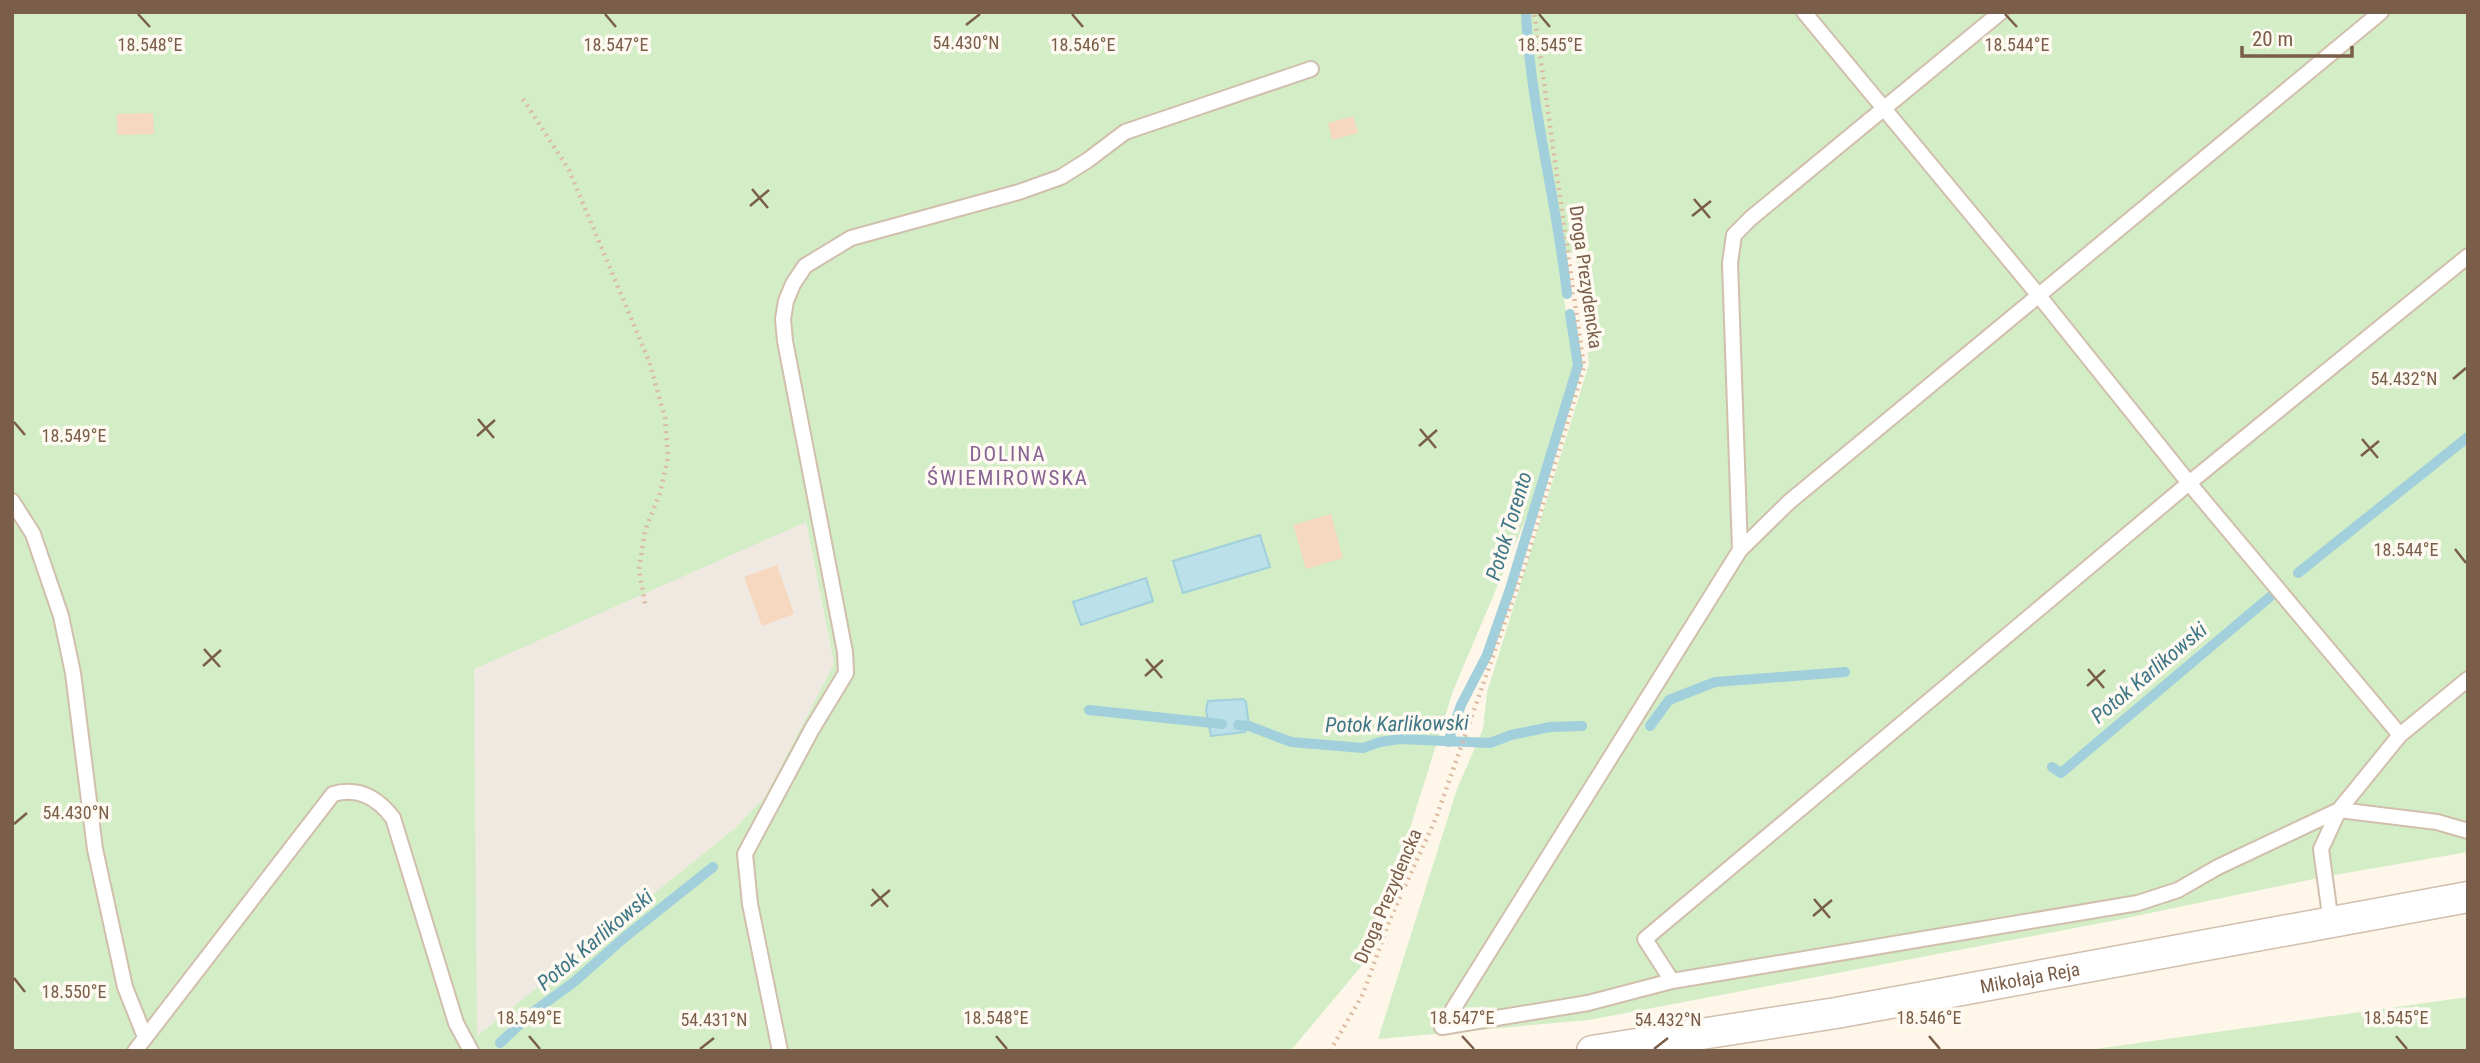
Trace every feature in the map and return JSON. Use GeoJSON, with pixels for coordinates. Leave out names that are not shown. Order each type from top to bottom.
{"type":"FeatureCollection","features":[{"type":"Feature","properties":{"kind":"street","name":"Mikołaja Reja"},"geometry":{"type":"LineString","coordinates":[[1592,1051],[1836,1013],[2468,897]]}},
{"type":"Feature","properties":{"kind":"lane"},"geometry":{"type":"LineString","coordinates":[[1804,12],[2040,297],[2189,483],[2400,735]]}},
{"type":"Feature","properties":{"kind":"lane"},"geometry":{"type":"LineString","coordinates":[[1740,550],[1730,263],[1734,235],[1751,218],[2001,12]]}},
{"type":"Feature","properties":{"kind":"lane"},"geometry":{"type":"LineString","coordinates":[[2381,12],[2040,297],[1789,502],[1740,550],[1443,1027],[1588,1003],[1672,981],[2138,903],[2178,890],[2218,867],[2339,810],[2437,822],[2468,831]]}},
{"type":"Feature","properties":{"kind":"lane"},"geometry":{"type":"LineString","coordinates":[[780,1051],[750,904],[745,854],[812,729],[846,673],[842,639],[785,341],[783,319],[793,284],[805,266],[852,237],[1051,181],[1088,160],[1125,132],[1311,69]]}},
{"type":"Feature","properties":{"kind":"lane"},"geometry":{"type":"LineString","coordinates":[[1672,981],[1645,939],[2189,483],[2468,257]]}},
{"type":"Feature","properties":{"kind":"lane"},"geometry":{"type":"LineString","coordinates":[[12,501],[33,534],[61,616],[73,673],[95,849],[125,987],[145,1037]]}},
{"type":"Feature","properties":{"kind":"lane"},"geometry":{"type":"LineString","coordinates":[[2331,923],[2321,849],[2339,810],[2400,735],[2468,679]]}},
{"type":"Feature","properties":{"kind":"lane"},"geometry":{"type":"LineString","coordinates":[[135,1051],[332,794],[347,790],[370,797],[384,806],[393,818],[456,1023],[471,1051]]}},
{"type":"Feature","properties":{"kind":"path","name":"Droga Prezydencka"},"geometry":{"type":"LineString","coordinates":[[1331,1051],[1363,994],[1390,919],[1436,818],[1524,568],[1584,367],[1534,12]]}},
{"type":"Feature","properties":{"kind":"path"},"geometry":{"type":"LineString","coordinates":[[523,99],[569,170],[649,361],[665,418],[668,457],[660,493],[645,531],[639,569],[645,604]]}},
{"type":"Feature","properties":{"kind":"shaded area"},"geometry":{"type":"Polygon","coordinates":[[[220,12],[806,521],[834,664],[765,797],[734,829],[477,1036],[220,12]]]}},
{"type":"Feature","properties":{"kind":"green space"},"geometry":{"type":"Polygon","coordinates":[[[12,12],[2468,12],[2468,852],[2323,877],[2112,921],[1589,1020],[1378,1039],[1457,789],[1483,729],[1487,692],[1589,364],[1575,253],[1561,252],[1561,281],[1575,363],[1533,502],[1453,691],[1370,956],[1292,1049],[12,1051],[12,12]],[[806,522],[474,669],[477,1036],[734,829],[765,797],[834,664],[806,522]]]}},
{"type":"Feature","properties":{"kind":"green space"},"geometry":{"type":"Polygon","coordinates":[[[2468,997],[2468,1051],[2081,1051],[2468,997]]]}},
{"type":"Feature","properties":{"kind":"water"},"geometry":{"type":"Polygon","coordinates":[[[1260,535],[1270,567],[1183,593],[1173,561],[1260,535]]]}},
{"type":"Feature","properties":{"kind":"water"},"geometry":{"type":"Polygon","coordinates":[[[1146,578],[1153,601],[1081,625],[1073,602],[1146,578]]]}},
{"type":"Feature","properties":{"kind":"water"},"geometry":{"type":"Polygon","coordinates":[[[1243,699],[1246,702],[1249,726],[1245,732],[1211,736],[1206,710],[1208,701],[1243,699]]]}},
{"type":"Feature","properties":{"kind":"building"},"geometry":{"type":"Polygon","coordinates":[[[153,113],[154,134],[117,135],[117,114],[153,113]]]}},
{"type":"Feature","properties":{"kind":"building"},"geometry":{"type":"Polygon","coordinates":[[[1353,116],[1358,133],[1332,140],[1328,123],[1353,116]]]}},
{"type":"Feature","properties":{"kind":"building"},"geometry":{"type":"Polygon","coordinates":[[[1331,514],[1343,558],[1306,569],[1293,525],[1331,514]]]}},
{"type":"Feature","properties":{"kind":"building"},"geometry":{"type":"Polygon","coordinates":[[[777,565],[794,614],[762,626],[744,577],[777,565]]]}},
{"type":"Feature","properties":{"kind":"waterway","name":"Potok Torento"},"geometry":{"type":"LineString","coordinates":[[1526,12],[1538,118],[1567,294]]}},
{"type":"Feature","properties":{"kind":"waterway","name":"Potok Torento"},"geometry":{"type":"LineString","coordinates":[[1448,742],[1461,705],[1487,655],[1510,589],[1578,365],[1570,314]]}},
{"type":"Feature","properties":{"kind":"waterway","name":"Potok Karlikowski"},"geometry":{"type":"LineString","coordinates":[[2298,573],[2468,437]]}},
{"type":"Feature","properties":{"kind":"waterway","name":"Potok Karlikowski"},"geometry":{"type":"LineString","coordinates":[[2052,767],[2061,773],[2271,596]]}},
{"type":"Feature","properties":{"kind":"waterway","name":"Potok Karlikowski"},"geometry":{"type":"LineString","coordinates":[[1650,726],[1669,700],[1715,682],[1845,672]]}},
{"type":"Feature","properties":{"kind":"waterway","name":"Potok Karlikowski"},"geometry":{"type":"LineString","coordinates":[[1089,710],[1222,724]]}},
{"type":"Feature","properties":{"kind":"waterway","name":"Potok Karlikowski"},"geometry":{"type":"LineString","coordinates":[[1238,725],[1249,726],[1291,742],[1363,748],[1400,739],[1490,743],[1511,735],[1550,727],[1582,726]]}},
{"type":"Feature","properties":{"kind":"waterway","name":"Potok Karlikowski"},"geometry":{"type":"LineString","coordinates":[[500,1043],[533,1012],[574,982],[625,937],[713,867]]}},
{"type":"Feature","properties":{"kind":"district","name":"DOLINA ŚWIEMIROWSKA"},"geometry":{"type":"Point","coordinates":[1008,466]}}]}
